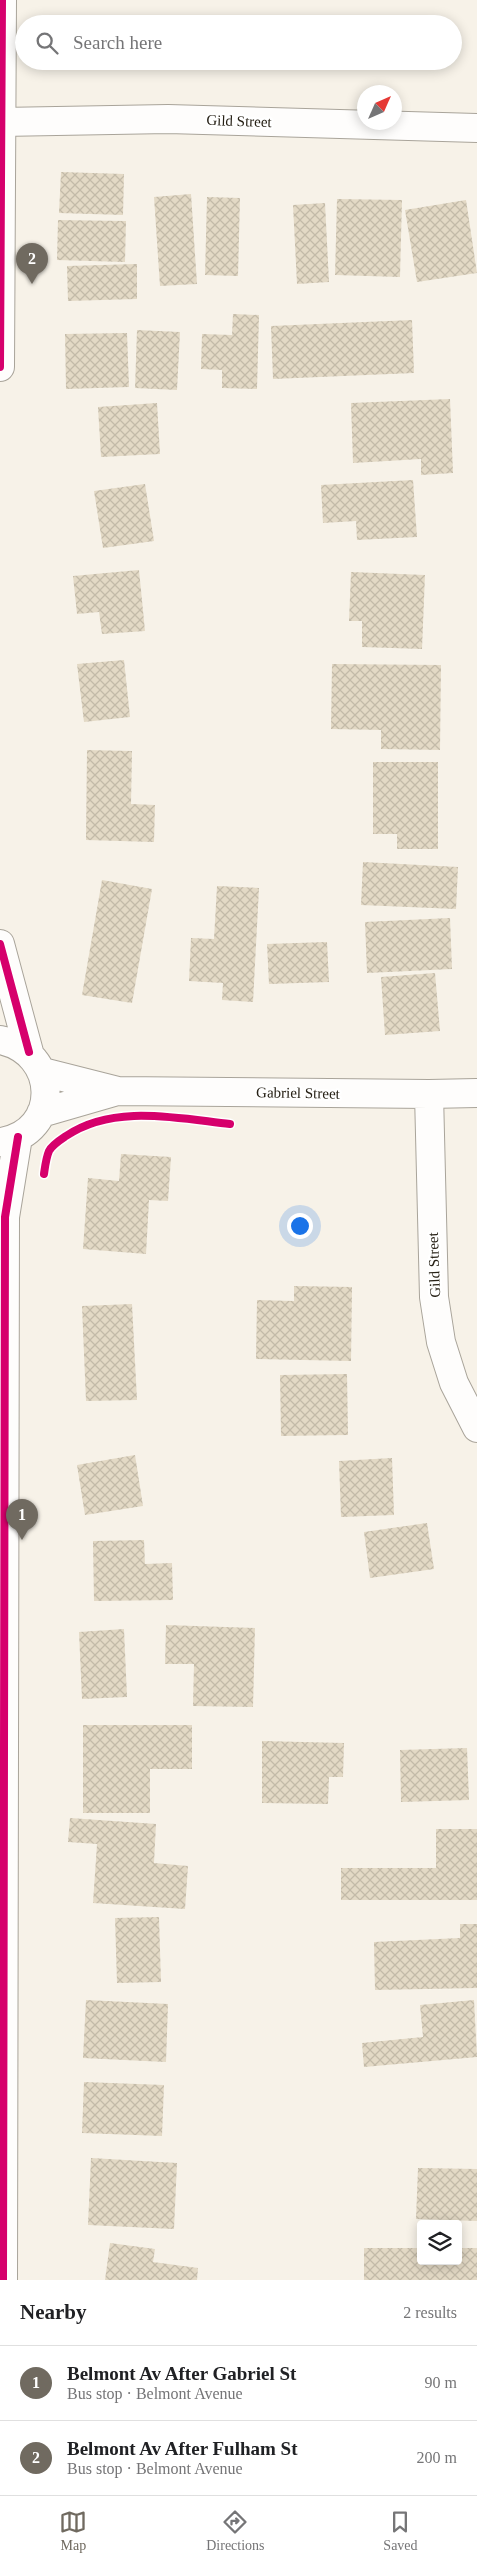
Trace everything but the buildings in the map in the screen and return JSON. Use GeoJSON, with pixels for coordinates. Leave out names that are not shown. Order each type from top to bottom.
{"type":"FeatureCollection","features":[{"type":"Feature","properties":{"kind":"street"},"geometry":{"type":"LineString","coordinates":[[0,367],[2,0]]}},
{"type":"Feature","properties":{"kind":"street","name":"Gild Street"},"geometry":{"type":"LineString","coordinates":[[1,122],[168,119],[477,128]]}},
{"type":"Feature","properties":{"kind":"street"},"geometry":{"type":"LineString","coordinates":[[0,944],[46,1100],[41,1113],[32,1127],[9,1140],[2,1211],[3,2280]]}},
{"type":"Feature","properties":{"kind":"street","name":"Gabriel Street"},"geometry":{"type":"LineString","coordinates":[[0,1040],[16,1044],[36,1062],[118,1091]]}},
{"type":"Feature","properties":{"kind":"street","name":"Gabriel Street"},"geometry":{"type":"LineString","coordinates":[[41,1113],[118,1091],[477,1093]]}},
{"type":"Feature","properties":{"kind":"street","name":"Gild Street"},"geometry":{"type":"LineString","coordinates":[[429,1094],[434,1297],[442,1342],[454,1383],[477,1428]]}},
{"type":"Feature","properties":{"kind":"cycle path"},"geometry":{"type":"LineString","coordinates":[[0,367],[2,0]]}},
{"type":"Feature","properties":{"kind":"cycle path"},"geometry":{"type":"LineString","coordinates":[[0,944],[29,1052]]}},
{"type":"Feature","properties":{"kind":"cycle path"},"geometry":{"type":"LineString","coordinates":[[44,1174],[48,1154],[54,1145],[84,1126],[104,1120],[145,1116],[230,1124]]}},
{"type":"Feature","properties":{"kind":"cycle path"},"geometry":{"type":"LineString","coordinates":[[3,2280],[5,1217],[18,1137]]}},
{"type":"Feature","properties":{"kind":"place","name":"Belmont Av After Fulham St"},"geometry":{"type":"Point","coordinates":[32,284]}},
{"type":"Feature","properties":{"kind":"place","name":"Belmont Av After Gabriel St"},"geometry":{"type":"Point","coordinates":[22,1540]}}]}
